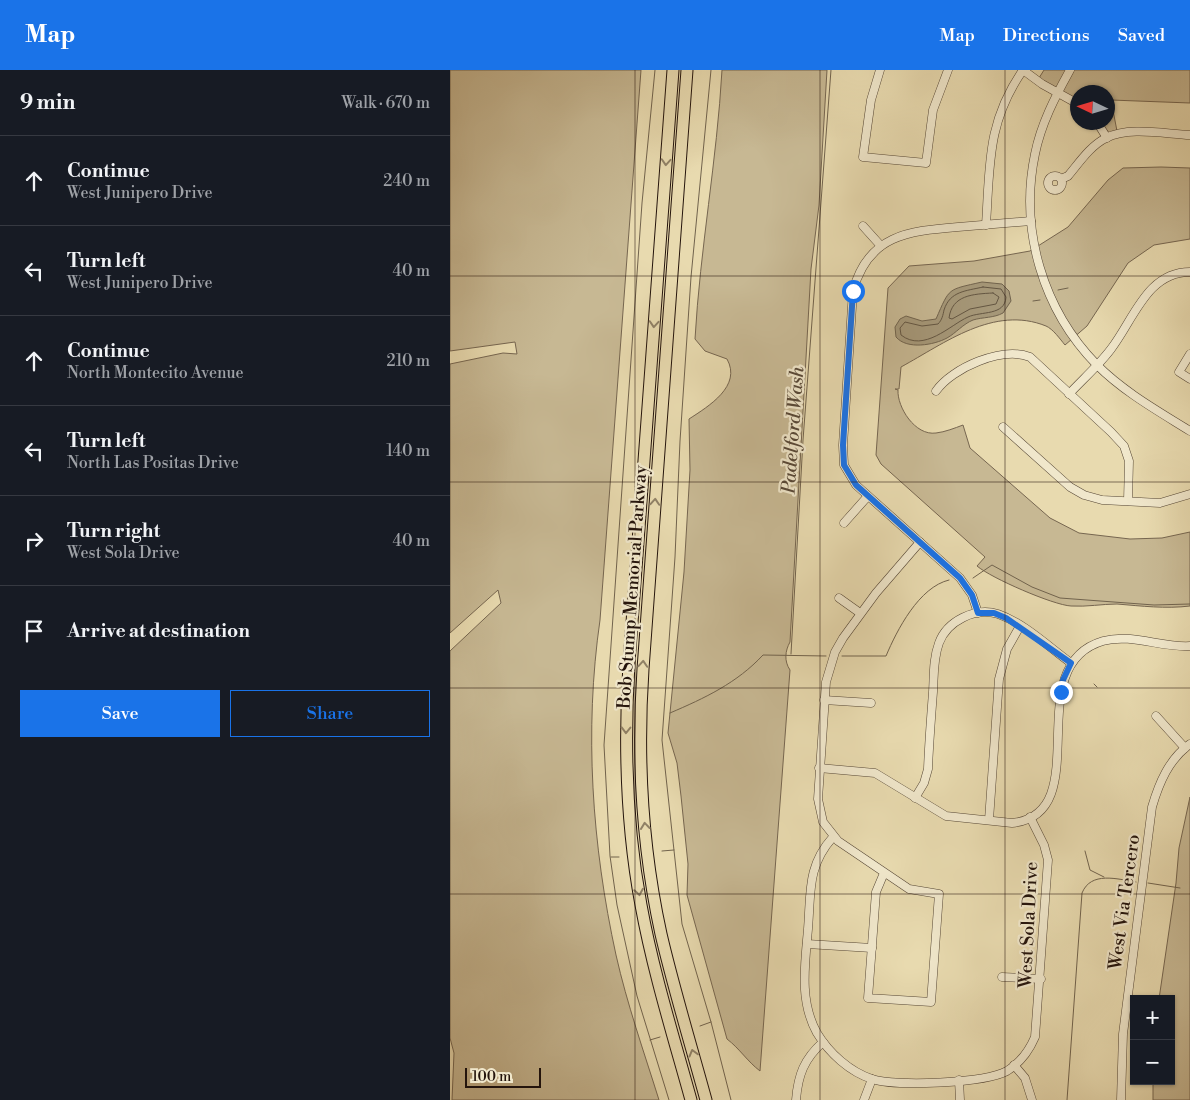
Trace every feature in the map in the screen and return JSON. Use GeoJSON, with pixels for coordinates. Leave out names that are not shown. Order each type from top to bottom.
{"type":"FeatureCollection","features":[{"type":"Feature","properties":{"kind":"highway","name":"Bob Stump Memorial Parkway"},"geometry":{"type":"LineString","coordinates":[[672,70],[629,663],[626,752],[631,833],[641,904],[655,968],[692,1100]]}},
{"type":"Feature","properties":{"kind":"highway","name":"Bob Stump Memorial Parkway"},"geometry":{"type":"LineString","coordinates":[[689,70],[684,114],[643,669],[640,749],[644,822],[654,899],[669,966],[706,1100]]}},
{"type":"Feature","properties":{"kind":"street"},"geometry":{"type":"LineString","coordinates":[[880,70],[871,100],[864,157],[926,163],[933,110],[948,70]]}},
{"type":"Feature","properties":{"kind":"street"},"geometry":{"type":"LineString","coordinates":[[986,225],[994,128],[1006,97],[1023,70],[1070,100]]}},
{"type":"Feature","properties":{"kind":"street"},"geometry":{"type":"LineString","coordinates":[[1070,70],[1044,121],[1035,154],[1031,183],[1031,221],[1041,274],[1052,300],[1070,332],[1097,365],[1126,389],[1190,431]]}},
{"type":"Feature","properties":{"kind":"street"},"geometry":{"type":"LineString","coordinates":[[1102,130],[1107,138]]}},
{"type":"Feature","properties":{"kind":"street"},"geometry":{"type":"LineString","coordinates":[[1061,179],[1068,176],[1094,147],[1107,138],[1126,133],[1190,135]]}},
{"type":"Feature","properties":{"kind":"street"},"geometry":{"type":"LineString","coordinates":[[978,613],[966,584],[868,496],[847,474],[844,465],[843,445],[853,291],[866,261],[881,246],[898,235],[910,232],[1031,221]]}},
{"type":"Feature","properties":{"kind":"street"},"geometry":{"type":"LineString","coordinates":[[863,226],[881,246]]}},
{"type":"Feature","properties":{"kind":"street"},"geometry":{"type":"LineString","coordinates":[[1069,394],[1113,347],[1154,284],[1168,276],[1190,272]]}},
{"type":"Feature","properties":{"kind":"street"},"geometry":{"type":"LineString","coordinates":[[936,391],[942,382],[992,355],[1007,352],[1023,354],[1038,363],[1069,394],[1112,432],[1124,446],[1129,460],[1128,501]]}},
{"type":"Feature","properties":{"kind":"street"},"geometry":{"type":"LineString","coordinates":[[1190,354],[1179,372],[1190,379]]}},
{"type":"Feature","properties":{"kind":"street"},"geometry":{"type":"LineString","coordinates":[[1003,427],[1077,492],[1095,499],[1160,503],[1190,494]]}},
{"type":"Feature","properties":{"kind":"street"},"geometry":{"type":"LineString","coordinates":[[844,523],[868,496]]}},
{"type":"Feature","properties":{"kind":"street"},"geometry":{"type":"LineString","coordinates":[[884,873],[876,892],[868,998],[931,1002],[939,894],[909,889],[833,837],[823,822],[818,805],[826,682],[836,652],[860,613],[886,579],[920,542]]}},
{"type":"Feature","properties":{"kind":"street"},"geometry":{"type":"LineString","coordinates":[[839,598],[860,613]]}},
{"type":"Feature","properties":{"kind":"street"},"geometry":{"type":"LineString","coordinates":[[915,798],[924,783],[928,768],[935,660],[939,643],[950,626],[968,615],[978,613],[1000,615],[1020,626],[1071,663]]}},
{"type":"Feature","properties":{"kind":"street"},"geometry":{"type":"LineString","coordinates":[[989,820],[999,679],[1007,649],[1020,626]]}},
{"type":"Feature","properties":{"kind":"street"},"geometry":{"type":"LineString","coordinates":[[820,768],[874,773],[946,816],[1012,822],[1030,817],[1045,806],[1053,789],[1062,686],[1071,663],[1088,648],[1112,639],[1190,646]]}},
{"type":"Feature","properties":{"kind":"street"},"geometry":{"type":"LineString","coordinates":[[824,700],[871,703]]}},
{"type":"Feature","properties":{"kind":"street"},"geometry":{"type":"LineString","coordinates":[[1156,716],[1187,746]]}},
{"type":"Feature","properties":{"kind":"street","name":"West Via Tercero"},"geometry":{"type":"LineString","coordinates":[[1121,1100],[1123,1034],[1142,878],[1157,788],[1174,760],[1187,746]]}},
{"type":"Feature","properties":{"kind":"street","name":"West Sola Drive"},"geometry":{"type":"LineString","coordinates":[[1014,1065],[1027,1053],[1035,1036],[1041,979],[1048,860],[1044,845],[1030,817]]}},
{"type":"Feature","properties":{"kind":"street"},"geometry":{"type":"LineString","coordinates":[[833,837],[820,853],[813,871],[807,944],[805,998],[812,1021],[823,1042],[842,1062],[872,1079],[903,1084],[992,1076],[1014,1065],[1025,1078],[1032,1100]]}},
{"type":"Feature","properties":{"kind":"street"},"geometry":{"type":"LineString","coordinates":[[807,944],[872,948]]}},
{"type":"Feature","properties":{"kind":"street"},"geometry":{"type":"LineString","coordinates":[[1002,977],[1041,979]]}},
{"type":"Feature","properties":{"kind":"street"},"geometry":{"type":"LineString","coordinates":[[796,1100],[802,1068],[812,1052],[823,1042]]}},
{"type":"Feature","properties":{"kind":"street"},"geometry":{"type":"LineString","coordinates":[[864,1100],[872,1079]]}},
{"type":"Feature","properties":{"kind":"street"},"geometry":{"type":"LineString","coordinates":[[958,1080],[960,1100]]}},
{"type":"Feature","properties":{"kind":"shaded area"},"geometry":{"type":"Polygon","coordinates":[[[450,70],[641,70],[600,620],[595,662],[592,746],[596,830],[608,914],[625,992],[659,1100],[452,1100],[454,1053],[450,1038],[450,651],[501,603],[498,590],[450,633],[450,364],[503,353],[517,354],[515,342],[450,351],[450,70]]]}},
{"type":"Feature","properties":{"kind":"shaded area"},"geometry":{"type":"Polygon","coordinates":[[[722,70],[827,70],[819,205],[811,269],[790,642],[786,656],[790,670],[760,1071],[727,1039],[687,895],[688,864],[681,796],[677,763],[668,733],[684,572],[690,470],[689,419],[721,394],[730,378],[727,359],[705,351],[695,339],[722,70]]]}},
{"type":"Feature","properties":{"kind":"shaded area"},"geometry":{"type":"Polygon","coordinates":[[[1044,70],[1190,70],[1190,103],[1115,100],[1115,85],[1070,85],[1070,96],[1039,78],[1044,70]]]}},
{"type":"Feature","properties":{"kind":"shaded area"},"geometry":{"type":"Polygon","coordinates":[[[1115,121],[1117,131],[1109,133],[1107,130],[1115,130],[1115,121]]]}},
{"type":"Feature","properties":{"kind":"shaded area"},"geometry":{"type":"Polygon","coordinates":[[[1123,168],[1190,168],[1190,239],[1154,245],[1128,263],[1087,326],[1065,345],[1046,326],[1027,321],[1008,320],[989,323],[953,338],[901,367],[899,389],[895,389],[898,390],[898,397],[904,412],[914,425],[928,433],[936,433],[963,425],[970,448],[1050,518],[1079,533],[1130,539],[1162,538],[1190,532],[1190,606],[1163,607],[1117,604],[1071,606],[1051,601],[1008,584],[977,566],[985,557],[881,464],[876,455],[888,288],[909,266],[974,261],[1030,251],[1068,227],[1108,180],[1123,168]]]}},
{"type":"Feature","properties":{"kind":"shaded area"},"geometry":{"type":"Polygon","coordinates":[[[1190,797],[1190,1100],[1153,1100],[1153,1085],[1175,1085],[1175,995],[1160,995],[1176,883],[1179,848],[1190,797]]]}},
{"type":"Feature","properties":{"kind":"water"},"geometry":{"type":"Polygon","coordinates":[[[982,282],[1002,284],[1009,291],[1011,301],[1003,313],[973,320],[947,338],[935,343],[907,344],[896,337],[895,327],[900,319],[906,316],[922,321],[936,319],[947,295],[956,289],[982,282]]]}},
{"type":"Feature","properties":{"kind":"waterway"},"geometry":{"type":"LineString","coordinates":[[655,70],[642,203],[604,745],[610,856],[617,905],[637,996],[669,1100]]}},
{"type":"Feature","properties":{"kind":"waterway"},"geometry":{"type":"LineString","coordinates":[[711,70],[691,277],[680,441],[675,557],[662,740],[682,924],[711,1022],[731,1100]]}},
{"type":"Feature","properties":{"kind":"waterway","name":"Padelford Wash"},"geometry":{"type":"LineString","coordinates":[[791,654],[803,440],[831,70]]}},
{"type":"Feature","properties":{"kind":"waterway"},"geometry":{"type":"LineString","coordinates":[[1058,290],[1068,288]]}},
{"type":"Feature","properties":{"kind":"waterway"},"geometry":{"type":"LineString","coordinates":[[1033,301],[1040,300]]}},
{"type":"Feature","properties":{"kind":"waterway"},"geometry":{"type":"LineString","coordinates":[[973,578],[992,565],[1032,587],[1060,598],[1154,605],[1190,604]]}},
{"type":"Feature","properties":{"kind":"waterway"},"geometry":{"type":"LineString","coordinates":[[842,656],[886,656],[903,622],[919,600],[938,584],[949,580]]}},
{"type":"Feature","properties":{"kind":"waterway","name":"Padelford Wash"},"geometry":{"type":"LineString","coordinates":[[670,713],[720,689],[742,674],[763,655],[826,656]]}},
{"type":"Feature","properties":{"kind":"waterway"},"geometry":{"type":"LineString","coordinates":[[1094,684],[1097,687]]}},
{"type":"Feature","properties":{"kind":"waterway"},"geometry":{"type":"LineString","coordinates":[[662,851],[674,850]]}},
{"type":"Feature","properties":{"kind":"waterway"},"geometry":{"type":"LineString","coordinates":[[1085,851],[1090,870],[1104,877]]}},
{"type":"Feature","properties":{"kind":"waterway"},"geometry":{"type":"LineString","coordinates":[[611,857],[619,857]]}},
{"type":"Feature","properties":{"kind":"waterway"},"geometry":{"type":"LineString","coordinates":[[1067,1100],[1082,893],[1086,886],[1098,879],[1113,878],[1136,882]]}},
{"type":"Feature","properties":{"kind":"waterway"},"geometry":{"type":"LineString","coordinates":[[1148,883],[1180,888]]}},
{"type":"Feature","properties":{"kind":"waterway"},"geometry":{"type":"LineString","coordinates":[[700,1026],[711,1022]]}},
{"type":"Feature","properties":{"kind":"waterway"},"geometry":{"type":"LineString","coordinates":[[650,1040],[660,1037]]}},
{"type":"Feature","properties":{"kind":"route"},"geometry":{"type":"LineString","coordinates":[[853,291],[843,445],[844,465],[847,474],[856,485],[966,584],[975,601],[978,613],[994,613],[1006,618],[1071,663],[1065,674],[1061,692]]}}]}
